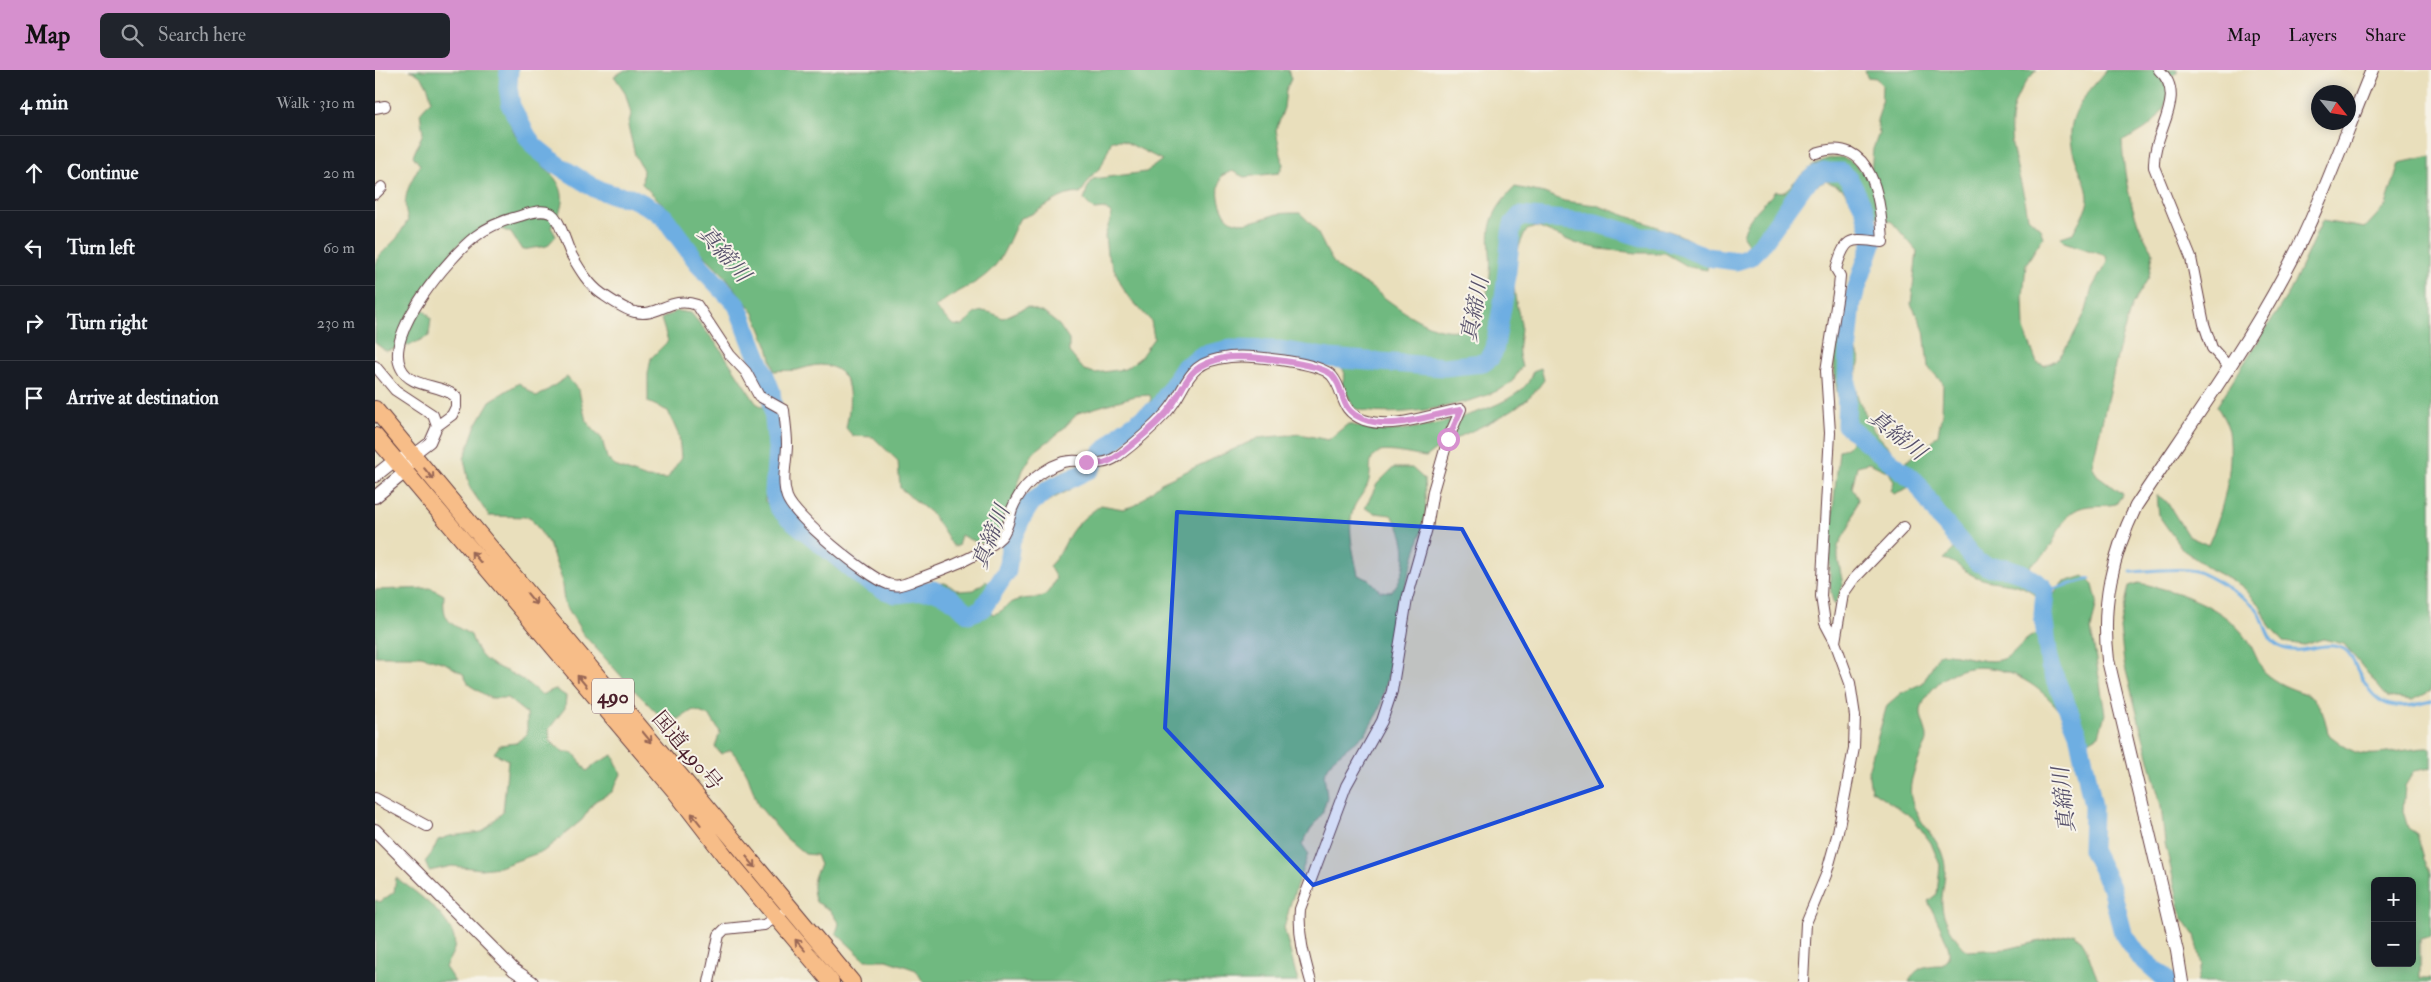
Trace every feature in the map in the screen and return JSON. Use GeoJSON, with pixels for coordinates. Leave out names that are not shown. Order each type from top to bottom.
{"type":"FeatureCollection","features":[{"type":"Feature","properties":{"kind":"highway","name":"国道490号"},"geometry":{"type":"LineString","coordinates":[[375,409],[783,913],[831,982]]}},
{"type":"Feature","properties":{"kind":"highway","name":"国道490号"},"geometry":{"type":"LineString","coordinates":[[375,436],[662,776],[783,913],[852,982]]}},
{"type":"Feature","properties":{"kind":"street"},"geometry":{"type":"LineString","coordinates":[[2159,70],[2165,76],[2171,91],[2170,110],[2153,153],[2154,167],[2191,258],[2206,332],[2212,348],[2228,366]]}},
{"type":"Feature","properties":{"kind":"street"},"geometry":{"type":"LineString","coordinates":[[2182,982],[2177,951],[2108,660],[2105,607],[2108,584],[2119,543],[2136,506],[2265,309],[2286,271],[2307,227],[2371,70]]}},
{"type":"Feature","properties":{"kind":"street"},"geometry":{"type":"LineString","coordinates":[[1803,982],[1806,923],[1826,875],[1838,832],[1854,748],[1855,716],[1850,683],[1835,642],[1825,623],[1821,596],[1830,433],[1826,371],[1835,302],[1839,287],[1840,276],[1836,269],[1843,247],[1851,241],[1883,242],[1882,217],[1877,197],[1871,176],[1861,160],[1844,149],[1830,148],[1816,153]]}},
{"type":"Feature","properties":{"kind":"street"},"geometry":{"type":"LineString","coordinates":[[375,497],[400,466],[430,442],[437,426],[452,415],[457,407],[456,397],[450,392],[425,386],[401,370],[397,357],[401,338],[430,284],[451,258],[477,235],[498,224],[539,211],[550,213],[556,217],[571,254],[580,270],[593,287],[603,295],[633,312],[642,313],[677,302],[697,306],[730,355],[746,372],[759,396],[766,402],[784,410],[787,443],[785,490],[796,512],[862,569],[887,584],[898,586],[990,546],[1002,536],[1013,508],[1025,487],[1043,472],[1063,462],[1107,462],[1118,456],[1167,412],[1187,377],[1195,369],[1206,363],[1230,357],[1280,361],[1325,370],[1335,379],[1349,412],[1364,420],[1380,423],[1399,422],[1461,410],[1448,439],[1433,491],[1427,528],[1407,599],[1392,691],[1381,721],[1346,786],[1300,909],[1300,938],[1311,982]]}},
{"type":"Feature","properties":{"kind":"street"},"geometry":{"type":"LineString","coordinates":[[375,366],[395,390],[433,415],[437,426]]}},
{"type":"Feature","properties":{"kind":"street"},"geometry":{"type":"LineString","coordinates":[[375,476],[400,466]]}},
{"type":"Feature","properties":{"kind":"street"},"geometry":{"type":"LineString","coordinates":[[1835,642],[1843,594],[1853,580],[1904,527]]}},
{"type":"Feature","properties":{"kind":"street"},"geometry":{"type":"LineString","coordinates":[[375,798],[427,826]]}},
{"type":"Feature","properties":{"kind":"street"},"geometry":{"type":"LineString","coordinates":[[375,830],[495,952],[514,970],[532,982]]}},
{"type":"Feature","properties":{"kind":"street"},"geometry":{"type":"LineString","coordinates":[[709,982],[719,935],[725,929],[752,928],[763,925],[783,913]]}},
{"type":"Feature","properties":{"kind":"highlighted area"},"geometry":{"type":"Polygon","coordinates":[[[1177,512],[1462,529],[1602,786],[1313,885],[1165,728],[1177,512]]]}},
{"type":"Feature","properties":{"kind":"green space"},"geometry":{"type":"Polygon","coordinates":[[[409,70],[503,70],[506,108],[513,130],[532,155],[552,175],[559,185],[562,197],[560,211],[551,227],[556,236],[547,246],[522,250],[511,233],[489,224],[461,242],[435,272],[416,302],[431,318],[429,336],[412,344],[386,351],[375,343],[375,267],[379,256],[397,238],[408,220],[405,205],[407,192],[420,165],[413,156],[423,133],[420,113],[431,100],[425,81],[418,74],[409,70]]]}},
{"type":"Feature","properties":{"kind":"green space"},"geometry":{"type":"Polygon","coordinates":[[[625,70],[1288,70],[1291,79],[1286,90],[1284,108],[1276,130],[1283,165],[1279,173],[1244,177],[1232,171],[1221,176],[1219,193],[1223,210],[1227,217],[1239,223],[1247,223],[1277,214],[1300,213],[1316,230],[1329,255],[1339,269],[1369,286],[1417,320],[1435,327],[1451,330],[1466,327],[1478,315],[1487,293],[1490,276],[1490,227],[1494,215],[1502,202],[1515,187],[1544,193],[1564,201],[1596,205],[1680,235],[1709,250],[1707,270],[1689,267],[1665,253],[1637,253],[1600,249],[1575,243],[1537,227],[1527,230],[1519,246],[1514,274],[1516,302],[1521,324],[1519,349],[1522,366],[1508,385],[1476,399],[1432,409],[1388,413],[1369,412],[1354,408],[1342,384],[1345,374],[1342,367],[1327,362],[1272,354],[1232,345],[1217,345],[1203,349],[1181,363],[1173,374],[1166,386],[1160,413],[1102,461],[1089,457],[1115,431],[1147,407],[1151,399],[1150,395],[1135,396],[1078,413],[1059,433],[1034,452],[1023,470],[1016,490],[1024,499],[1063,471],[1081,469],[1085,476],[1069,490],[1041,505],[1024,526],[1005,544],[977,542],[961,535],[958,546],[953,546],[932,514],[900,488],[898,461],[873,437],[853,436],[846,428],[849,397],[845,379],[840,372],[832,367],[820,365],[797,370],[774,371],[768,347],[754,313],[725,276],[696,247],[670,211],[642,184],[643,170],[635,155],[628,126],[631,114],[625,92],[614,76],[625,70]],[[1112,140],[1101,167],[1094,173],[1080,194],[1065,196],[1020,218],[1002,255],[993,268],[981,279],[947,298],[935,308],[953,325],[963,326],[976,313],[985,311],[1003,318],[1027,307],[1044,313],[1059,325],[1069,340],[1069,352],[1084,370],[1095,373],[1125,369],[1140,358],[1154,338],[1151,321],[1126,294],[1107,254],[1105,236],[1112,214],[1105,209],[1094,210],[1084,200],[1087,189],[1093,179],[1146,172],[1162,160],[1122,140],[1112,140]]]}},
{"type":"Feature","properties":{"kind":"green space"},"geometry":{"type":"Polygon","coordinates":[[[1865,70],[2037,70],[2023,87],[2014,105],[2011,122],[2011,140],[2028,217],[2040,228],[2043,237],[2026,264],[2023,297],[2024,329],[2037,363],[2044,366],[2058,359],[2070,342],[2086,311],[2092,288],[2107,262],[2106,256],[2064,242],[2061,237],[2073,233],[2088,202],[2087,189],[2072,147],[2072,122],[2076,111],[2089,91],[2107,70],[2177,70],[2177,73],[2163,82],[2170,92],[2158,117],[2146,128],[2122,141],[2130,199],[2134,213],[2153,253],[2149,277],[2132,305],[2121,340],[2092,465],[2097,475],[2123,494],[2116,504],[2084,507],[2074,511],[2067,517],[2050,547],[2039,559],[2031,564],[2028,576],[2039,589],[2040,600],[2025,588],[1974,576],[1944,559],[1956,547],[1943,517],[1914,485],[1894,494],[1891,491],[1894,482],[1889,472],[1869,463],[1857,466],[1852,488],[1858,499],[1851,523],[1838,546],[1838,559],[1843,585],[1835,605],[1831,595],[1830,556],[1839,450],[1847,448],[1852,441],[1841,413],[1835,376],[1835,338],[1838,323],[1844,310],[1854,314],[1855,347],[1860,359],[1854,384],[1859,401],[1874,431],[1901,461],[1902,466],[1914,455],[1924,451],[1938,434],[1942,413],[1943,383],[1928,367],[1924,329],[1911,304],[1917,251],[1892,222],[1875,216],[1866,223],[1843,189],[1826,181],[1805,193],[1796,201],[1753,247],[1749,245],[1743,236],[1748,222],[1775,191],[1785,192],[1806,171],[1824,160],[1843,158],[1853,163],[1863,173],[1871,172],[1873,149],[1879,133],[1877,120],[1881,108],[1882,85],[1876,78],[1867,77],[1865,70]]]}},
{"type":"Feature","properties":{"kind":"green space"},"geometry":{"type":"Polygon","coordinates":[[[2431,156],[2431,691],[2413,700],[2387,697],[2344,644],[2323,639],[2304,645],[2283,642],[2270,627],[2260,605],[2242,586],[2210,569],[2183,550],[2159,516],[2157,495],[2167,502],[2188,536],[2208,545],[2223,504],[2230,460],[2229,431],[2217,406],[2290,291],[2322,221],[2365,228],[2386,205],[2399,163],[2431,156]]]}},
{"type":"Feature","properties":{"kind":"green space"},"geometry":{"type":"Polygon","coordinates":[[[677,311],[691,313],[719,347],[756,403],[768,410],[770,431],[765,501],[786,523],[836,568],[886,597],[909,598],[929,584],[945,583],[960,591],[974,590],[986,581],[992,587],[985,600],[992,614],[1021,599],[1042,597],[1051,588],[1056,578],[1049,566],[1075,527],[1101,505],[1123,509],[1136,505],[1161,483],[1258,438],[1300,434],[1328,440],[1348,424],[1374,430],[1393,430],[1457,419],[1499,404],[1515,395],[1527,384],[1533,371],[1541,368],[1544,380],[1519,405],[1504,415],[1456,438],[1426,457],[1387,451],[1378,453],[1372,458],[1368,484],[1354,507],[1352,515],[1351,541],[1358,575],[1370,580],[1380,591],[1391,592],[1402,574],[1405,554],[1404,543],[1397,524],[1391,515],[1375,513],[1365,508],[1377,484],[1393,468],[1412,468],[1424,479],[1426,510],[1422,530],[1400,603],[1399,634],[1379,710],[1366,733],[1333,759],[1324,774],[1327,797],[1322,814],[1302,845],[1308,854],[1284,928],[1298,982],[923,982],[916,970],[887,960],[865,960],[836,933],[839,924],[830,910],[816,902],[814,897],[813,883],[820,865],[816,855],[805,854],[786,838],[758,805],[748,776],[740,761],[731,750],[721,754],[715,747],[720,732],[710,716],[693,710],[679,719],[659,715],[583,634],[564,602],[561,577],[549,544],[530,517],[489,516],[470,488],[464,459],[475,427],[490,401],[519,383],[537,397],[567,377],[579,391],[586,421],[602,439],[607,458],[615,466],[647,478],[667,479],[681,458],[679,436],[668,411],[648,402],[648,374],[651,358],[668,341],[661,319],[677,311]]]}},
{"type":"Feature","properties":{"kind":"green space"},"geometry":{"type":"Polygon","coordinates":[[[2084,576],[2093,585],[2097,601],[2091,629],[2105,714],[2099,735],[2085,743],[2046,696],[2036,687],[2012,674],[1985,667],[1958,671],[1938,683],[1922,705],[1921,714],[1927,741],[1918,761],[1910,791],[1913,806],[1937,844],[1944,860],[1943,912],[1953,934],[1967,951],[2007,949],[2074,933],[2084,944],[2100,982],[1909,982],[1915,973],[1923,968],[1932,965],[1943,965],[1949,955],[1949,950],[1928,901],[1937,894],[1940,865],[1931,843],[1912,817],[1871,790],[1868,771],[1887,705],[1901,693],[1923,683],[1939,654],[1992,661],[2000,660],[2009,656],[2029,637],[2049,632],[2048,603],[2062,583],[2084,576]]]}},
{"type":"Feature","properties":{"kind":"green space"},"geometry":{"type":"Polygon","coordinates":[[[2139,583],[2168,590],[2196,600],[2210,607],[2234,624],[2247,639],[2267,675],[2278,683],[2307,695],[2314,700],[2320,707],[2328,734],[2351,750],[2359,753],[2378,754],[2431,748],[2431,768],[2414,771],[2405,786],[2403,811],[2408,828],[2417,834],[2424,859],[2431,873],[2431,936],[2420,939],[2420,978],[2431,978],[2431,982],[2197,982],[2202,965],[2195,935],[2182,917],[2165,843],[2161,806],[2124,663],[2120,628],[2129,586],[2139,583]]]}},
{"type":"Feature","properties":{"kind":"green space"},"geometry":{"type":"Polygon","coordinates":[[[431,588],[444,595],[444,611],[449,621],[471,635],[479,652],[488,662],[519,678],[541,695],[555,689],[566,696],[565,708],[549,729],[550,742],[564,752],[574,753],[587,771],[597,763],[613,755],[621,774],[612,792],[595,801],[582,820],[544,851],[499,867],[481,869],[452,866],[429,871],[425,862],[438,840],[450,836],[482,832],[503,812],[508,760],[494,753],[500,745],[516,743],[527,734],[527,714],[507,698],[490,698],[469,685],[463,674],[445,663],[421,656],[375,656],[375,590],[431,588]]]}},
{"type":"Feature","properties":{"kind":"green space"},"geometry":{"type":"Polygon","coordinates":[[[396,878],[424,899],[450,929],[454,939],[454,949],[445,967],[455,982],[375,982],[375,900],[380,902],[394,892],[396,878]]]}},
{"type":"Feature","properties":{"kind":"waterway","name":"真締川"},"geometry":{"type":"LineString","coordinates":[[509,70],[508,87],[511,106],[535,147],[556,164],[596,189],[618,196],[630,197],[664,217],[701,267],[737,305],[771,391],[777,448],[774,493],[778,507],[864,579],[896,594],[933,590],[949,597],[969,614],[982,609],[1007,571],[1011,541],[1031,503],[1049,489],[1090,469],[1097,458],[1124,431],[1159,407],[1185,367],[1203,355],[1230,349],[1279,350],[1329,358],[1444,367],[1483,363],[1490,358],[1494,351],[1505,291],[1511,232],[1513,224],[1520,216],[1596,223],[1642,237],[1661,238],[1707,257],[1736,261],[1749,257],[1761,245],[1804,185],[1814,176],[1824,172],[1841,172],[1849,179],[1864,208],[1873,241],[1852,302],[1848,345],[1846,425],[1917,483],[1939,517],[1977,562],[1989,567],[2007,568],[2022,573],[2043,587],[2045,591],[2043,615],[2050,666],[2078,733],[2093,806],[2092,850],[2111,887],[2123,933],[2137,954],[2168,981]]}},
{"type":"Feature","properties":{"kind":"waterway"},"geometry":{"type":"LineString","coordinates":[[2131,572],[2182,569],[2201,573],[2253,605],[2260,614],[2269,636],[2277,645],[2291,650],[2336,646],[2350,654],[2370,690],[2385,703],[2394,706],[2404,706],[2431,701]]}},
{"type":"Feature","properties":{"kind":"waterway"},"geometry":{"type":"LineString","coordinates":[[2045,591],[2090,579]]}},
{"type":"Feature","properties":{"kind":"route"},"geometry":{"type":"LineString","coordinates":[[1086,462],[1096,464],[1107,462],[1118,456],[1167,412],[1187,377],[1195,369],[1206,363],[1230,357],[1280,361],[1325,370],[1335,379],[1349,412],[1364,420],[1380,423],[1399,422],[1439,412],[1461,410],[1448,439]]}}]}
